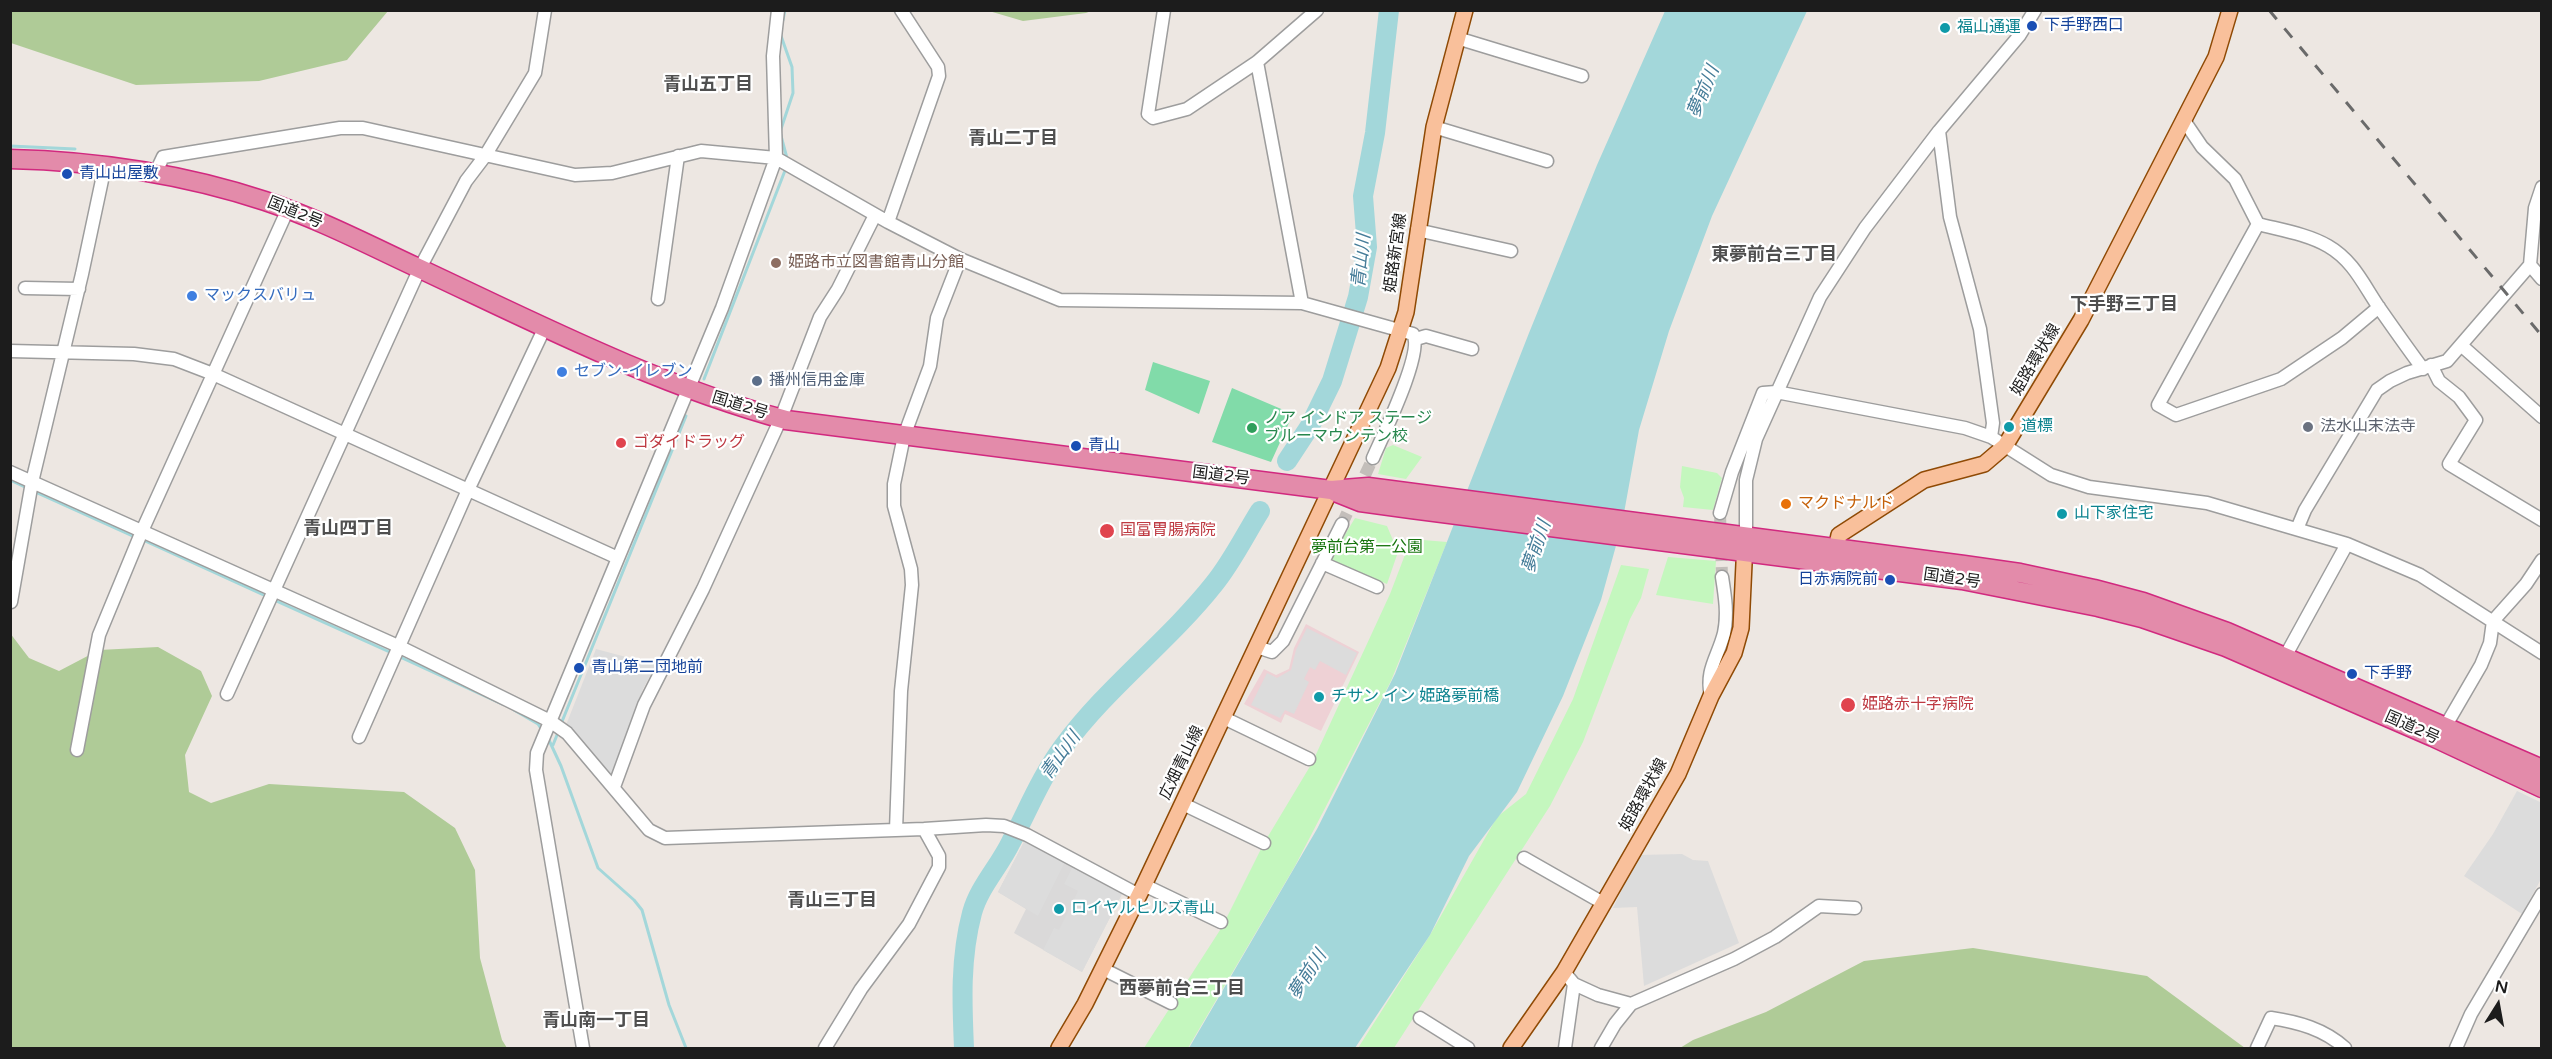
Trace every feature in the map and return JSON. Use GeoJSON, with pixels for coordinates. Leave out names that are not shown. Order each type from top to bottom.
{"type":"FeatureCollection","features":[{"type":"Feature","properties":{"kind":"highway","name":"国道2号"},"geometry":{"type":"LineString","coordinates":[[10,159],[105,166],[155,174],[234,192],[288,209],[687,390],[781,418],[904,436],[1331,490],[1368,487],[1414,501],[1745,544],[2027,591],[2142,618],[2217,643],[2283,671],[2541,788]]}},
{"type":"Feature","properties":{"kind":"highway","name":"国道2号"},"geometry":{"type":"LineString","coordinates":[[1745,544],[1836,549],[2020,573],[2094,589],[2182,616],[2286,655],[2541,769]]}},
{"type":"Feature","properties":{"kind":"main road","name":"姫路新宮線"},"geometry":{"type":"LineString","coordinates":[[1331,490],[1388,368],[1402,330],[1434,127],[1465,10]]}},
{"type":"Feature","properties":{"kind":"main road","name":"姫路環状線"},"geometry":{"type":"LineString","coordinates":[[1836,549],[1839,535],[1924,480],[1984,464],[2005,446],[2081,320],[2216,57],[2230,10]]}},
{"type":"Feature","properties":{"kind":"main road","name":"広畑青山線"},"geometry":{"type":"LineString","coordinates":[[1059,1048],[1103,969],[1331,490]]}},
{"type":"Feature","properties":{"kind":"main road","name":"姫路環状線"},"geometry":{"type":"LineString","coordinates":[[1511,1048],[1569,978],[1603,903],[1678,774],[1711,696],[1734,653],[1741,628],[1745,544]]}},
{"type":"Feature","properties":{"kind":"street"},"geometry":{"type":"LineString","coordinates":[[227,694],[420,268],[466,181],[485,156],[535,73],[545,10]]}},
{"type":"Feature","properties":{"kind":"street"},"geometry":{"type":"LineString","coordinates":[[583,1048],[536,770],[543,737],[782,162],[772,56],[778,10]]}},
{"type":"Feature","properties":{"kind":"street"},"geometry":{"type":"LineString","coordinates":[[888,222],[939,76],[938,68],[902,10]]}},
{"type":"Feature","properties":{"kind":"street"},"geometry":{"type":"LineString","coordinates":[[1164,10],[1148,114],[1153,118],[1187,108],[1257,62],[1317,10]]}},
{"type":"Feature","properties":{"kind":"street"},"geometry":{"type":"LineString","coordinates":[[1745,544],[1746,480],[1756,440],[1808,321],[1832,276],[1864,228],[1939,131],[1999,61],[2035,10]]}},
{"type":"Feature","properties":{"kind":"street"},"geometry":{"type":"LineString","coordinates":[[1457,38],[1582,76]]}},
{"type":"Feature","properties":{"kind":"street"},"geometry":{"type":"LineString","coordinates":[[1257,62],[1302,303]]}},
{"type":"Feature","properties":{"kind":"street"},"geometry":{"type":"LineString","coordinates":[[2183,119],[2202,147],[2235,179],[2258,224],[2309,238],[2345,258],[2362,278],[2379,307],[2427,367],[2439,381],[2459,397],[2476,420],[2449,464],[2541,520]]}},
{"type":"Feature","properties":{"kind":"street"},"geometry":{"type":"LineString","coordinates":[[1434,127],[1547,161]]}},
{"type":"Feature","properties":{"kind":"street"},"geometry":{"type":"LineString","coordinates":[[155,174],[163,157],[340,128],[363,128],[575,175],[612,173],[701,151],[782,162],[875,215],[960,259],[1060,300],[1302,303],[1413,334],[1416,339],[1408,376],[1373,458]]}},
{"type":"Feature","properties":{"kind":"street"},"geometry":{"type":"LineString","coordinates":[[1939,131],[1950,217],[1980,329],[1994,423],[1990,437]]}},
{"type":"Feature","properties":{"kind":"street"},"geometry":{"type":"LineString","coordinates":[[658,299],[678,156]]}},
{"type":"Feature","properties":{"kind":"street"},"geometry":{"type":"LineString","coordinates":[[11,602],[32,482],[79,290],[105,166]]}},
{"type":"Feature","properties":{"kind":"street"},"geometry":{"type":"LineString","coordinates":[[2297,529],[2322,481],[2377,390],[2390,381],[2447,361],[2530,265],[2535,208],[2541,187]]}},
{"type":"Feature","properties":{"kind":"street"},"geometry":{"type":"LineString","coordinates":[[77,750],[99,635],[139,537],[288,209]]}},
{"type":"Feature","properties":{"kind":"street"},"geometry":{"type":"LineString","coordinates":[[614,787],[644,705],[703,589],[781,418],[820,317],[838,289],[875,215]]}},
{"type":"Feature","properties":{"kind":"street"},"geometry":{"type":"LineString","coordinates":[[2258,224],[2158,405],[2176,415],[2281,379],[2342,338],[2379,307]]}},
{"type":"Feature","properties":{"kind":"street"},"geometry":{"type":"LineString","coordinates":[[1417,230],[1511,250]]}},
{"type":"Feature","properties":{"kind":"street"},"geometry":{"type":"LineString","coordinates":[[896,830],[901,691],[912,585],[911,569],[894,506],[894,484],[904,436],[930,366],[937,318],[960,259]]}},
{"type":"Feature","properties":{"kind":"street"},"geometry":{"type":"LineString","coordinates":[[2530,265],[2541,279]]}},
{"type":"Feature","properties":{"kind":"street"},"geometry":{"type":"LineString","coordinates":[[25,288],[79,290]]}},
{"type":"Feature","properties":{"kind":"street"},"geometry":{"type":"LineString","coordinates":[[359,737],[468,490],[545,327]]}},
{"type":"Feature","properties":{"kind":"street"},"geometry":{"type":"LineString","coordinates":[[1416,339],[1426,336],[1472,349]]}},
{"type":"Feature","properties":{"kind":"street"},"geometry":{"type":"LineString","coordinates":[[2462,346],[2541,417]]}},
{"type":"Feature","properties":{"kind":"street"},"geometry":{"type":"LineString","coordinates":[[10,351],[134,354],[174,359],[213,374],[618,558]]}},
{"type":"Feature","properties":{"kind":"street"},"geometry":{"type":"LineString","coordinates":[[1720,513],[1732,472],[1763,393],[1776,392],[1965,428],[1990,437],[2051,475],[2089,487],[2207,503],[2347,544],[2420,575],[2541,653]]}},
{"type":"Feature","properties":{"kind":"street"},"geometry":{"type":"LineString","coordinates":[[10,472],[139,537],[273,590],[399,646],[550,721],[567,733],[649,830],[665,838],[1004,826],[1141,890],[1221,922]]}},
{"type":"Feature","properties":{"kind":"street"},"geometry":{"type":"LineString","coordinates":[[1257,647],[1272,652],[1283,641],[1342,524]]}},
{"type":"Feature","properties":{"kind":"street"},"geometry":{"type":"LineString","coordinates":[[2286,655],[2347,544]]}},
{"type":"Feature","properties":{"kind":"street"},"geometry":{"type":"LineString","coordinates":[[2445,727],[2481,665],[2490,643],[2493,621],[2526,584],[2541,560]]}},
{"type":"Feature","properties":{"kind":"street"},"geometry":{"type":"LineString","coordinates":[[1322,563],[1377,587]]}},
{"type":"Feature","properties":{"kind":"street"},"geometry":{"type":"LineString","coordinates":[[1711,696],[1708,683],[1710,669],[1724,633],[1727,605],[1722,576]]}},
{"type":"Feature","properties":{"kind":"street"},"geometry":{"type":"LineString","coordinates":[[1224,718],[1309,759]]}},
{"type":"Feature","properties":{"kind":"street"},"geometry":{"type":"LineString","coordinates":[[1183,804],[1264,843]]}},
{"type":"Feature","properties":{"kind":"street"},"geometry":{"type":"LineString","coordinates":[[825,1048],[856,996],[909,924],[939,867],[939,856],[924,829]]}},
{"type":"Feature","properties":{"kind":"street"},"geometry":{"type":"LineString","coordinates":[[1524,858],[1603,903]]}},
{"type":"Feature","properties":{"kind":"street"},"geometry":{"type":"LineString","coordinates":[[2456,1048],[2472,1014],[2541,894]]}},
{"type":"Feature","properties":{"kind":"street"},"geometry":{"type":"LineString","coordinates":[[1601,1048],[1615,1024],[1631,1004],[1734,959],[1775,937],[1820,906],[1855,908]]}},
{"type":"Feature","properties":{"kind":"street"},"geometry":{"type":"LineString","coordinates":[[1103,969],[1171,1003]]}},
{"type":"Feature","properties":{"kind":"street"},"geometry":{"type":"LineString","coordinates":[[1565,1048],[1569,978],[1598,995],[1631,1004]]}},
{"type":"Feature","properties":{"kind":"street"},"geometry":{"type":"LineString","coordinates":[[1420,1018],[1467,1048]]}},
{"type":"Feature","properties":{"kind":"street"},"geometry":{"type":"LineString","coordinates":[[2257,1048],[2271,1018],[2300,1022],[2336,1040],[2344,1048]]}},
{"type":"Feature","properties":{"kind":"shaded area"},"geometry":{"type":"Polygon","coordinates":[[[1306,624],[1359,652],[1321,731],[1285,714],[1281,723],[1244,704],[1264,669],[1276,675],[1289,669],[1294,648],[1306,624]]]}},
{"type":"Feature","properties":{"kind":"shaded area"},"geometry":{"type":"Polygon","coordinates":[[[1307,628],[1357,653],[1346,675],[1320,661],[1315,670],[1310,667],[1304,679],[1309,682],[1294,714],[1285,710],[1280,718],[1251,705],[1267,673],[1277,678],[1291,670],[1296,650],[1307,628]]]}},
{"type":"Feature","properties":{"kind":"shaded area"},"geometry":{"type":"Polygon","coordinates":[[[596,649],[656,665],[643,689],[611,777],[566,725],[596,649]]]}},
{"type":"Feature","properties":{"kind":"shaded area"},"geometry":{"type":"Polygon","coordinates":[[[2517,791],[2542,803],[2541,879],[2522,914],[2464,876],[2493,834],[2517,791]]]}},
{"type":"Feature","properties":{"kind":"shaded area"},"geometry":{"type":"Polygon","coordinates":[[[1025,840],[1123,892],[1082,972],[1014,933],[1026,909],[998,892],[1025,840]]]}},
{"type":"Feature","properties":{"kind":"shaded area"},"geometry":{"type":"Polygon","coordinates":[[[1025,840],[1065,862],[1038,916],[998,892],[1025,840]]]}},
{"type":"Feature","properties":{"kind":"shaded area"},"geometry":{"type":"Polygon","coordinates":[[[1682,854],[1693,860],[1708,861],[1739,943],[1644,986],[1637,907],[1613,908],[1639,855],[1682,854]]]}},
{"type":"Feature","properties":{"kind":"shaded area"},"geometry":{"type":"Polygon","coordinates":[[[1073,866],[1123,892],[1082,972],[1043,950],[1054,928],[1059,930],[1078,891],[1064,884],[1073,866]]]}},
{"type":"Feature","properties":{"kind":"green space"},"geometry":{"type":"Polygon","coordinates":[[[11,10],[388,11],[347,60],[259,81],[136,85],[11,43],[11,10]]]}},
{"type":"Feature","properties":{"kind":"green space"},"geometry":{"type":"Polygon","coordinates":[[[989,11],[1091,11],[1023,21],[989,11]]]}},
{"type":"Feature","properties":{"kind":"green space"},"geometry":{"type":"Polygon","coordinates":[[[1153,362],[1210,381],[1199,414],[1145,390],[1153,362]]]}},
{"type":"Feature","properties":{"kind":"green space","name":"ノア インドア ステージ ブルーマウンテン校"},"geometry":{"type":"Polygon","coordinates":[[[1232,388],[1293,414],[1271,462],[1212,442],[1232,388]]]}},
{"type":"Feature","properties":{"kind":"green space"},"geometry":{"type":"Polygon","coordinates":[[[1393,445],[1422,457],[1406,479],[1378,474],[1386,448],[1393,445]]]}},
{"type":"Feature","properties":{"kind":"green space"},"geometry":{"type":"Polygon","coordinates":[[[1682,466],[1717,473],[1722,478],[1713,510],[1683,507],[1684,498],[1680,487],[1682,466]]]}},
{"type":"Feature","properties":{"kind":"green space","name":"夢前台第一公園"},"geometry":{"type":"Polygon","coordinates":[[[1355,518],[1387,526],[1398,552],[1387,584],[1330,560],[1355,518]]]}},
{"type":"Feature","properties":{"kind":"green space"},"geometry":{"type":"Polygon","coordinates":[[[1411,539],[1447,542],[1391,681],[1295,866],[1188,1048],[1144,1048],[1222,927],[1264,843],[1312,763],[1390,594],[1411,539]]]}},
{"type":"Feature","properties":{"kind":"green space"},"geometry":{"type":"Polygon","coordinates":[[[1668,557],[1716,561],[1713,604],[1656,595],[1668,557]]]}},
{"type":"Feature","properties":{"kind":"green space"},"geometry":{"type":"Polygon","coordinates":[[[1621,565],[1649,569],[1641,598],[1630,619],[1583,742],[1550,806],[1394,1048],[1358,1048],[1430,935],[1497,817],[1526,794],[1573,699],[1621,565]]]}},
{"type":"Feature","properties":{"kind":"green space"},"geometry":{"type":"Polygon","coordinates":[[[10,633],[29,658],[59,671],[99,650],[158,647],[201,671],[212,696],[185,755],[189,792],[211,803],[269,784],[404,792],[455,828],[475,870],[480,958],[502,1040],[507,1048],[11,1048],[10,633]]]}},
{"type":"Feature","properties":{"kind":"green space"},"geometry":{"type":"Polygon","coordinates":[[[1973,948],[2147,976],[2245,1048],[1680,1048],[1693,1040],[1766,1012],[1864,961],[1973,948]]]}},
{"type":"Feature","properties":{"kind":"water","name":"夢前川"},"geometry":{"type":"Polygon","coordinates":[[[1665,11],[1807,11],[1712,216],[1669,331],[1639,430],[1622,524],[1601,600],[1563,696],[1517,792],[1469,856],[1430,935],[1355,1048],[1189,1048],[1317,829],[1395,674],[1597,165],[1665,11]]]}},
{"type":"Feature","properties":{"kind":"waterway"},"geometry":{"type":"LineString","coordinates":[[783,20],[785,10]]}},
{"type":"Feature","properties":{"kind":"waterway","name":"青山川"},"geometry":{"type":"LineString","coordinates":[[1287,461],[1310,426],[1332,381],[1358,297],[1367,247],[1363,196],[1375,133],[1389,10]]}},
{"type":"Feature","properties":{"kind":"waterway"},"geometry":{"type":"LineString","coordinates":[[780,33],[792,67],[793,93],[780,132],[788,162]]}},
{"type":"Feature","properties":{"kind":"waterway"},"geometry":{"type":"LineString","coordinates":[[10,146],[75,149]]}},
{"type":"Feature","properties":{"kind":"waterway"},"geometry":{"type":"LineString","coordinates":[[704,379],[786,168]]}},
{"type":"Feature","properties":{"kind":"waterway"},"geometry":{"type":"LineString","coordinates":[[561,724],[686,416]]}},
{"type":"Feature","properties":{"kind":"waterway"},"geometry":{"type":"LineString","coordinates":[[10,480],[27,488]]}},
{"type":"Feature","properties":{"kind":"waterway"},"geometry":{"type":"LineString","coordinates":[[33,491],[137,538]]}},
{"type":"Feature","properties":{"kind":"waterway","name":"青山川"},"geometry":{"type":"LineString","coordinates":[[964,1048],[962,997],[965,947],[972,913],[979,894],[1006,851],[1041,782],[1063,747],[1099,704],[1177,626],[1221,576],[1260,511]]}},
{"type":"Feature","properties":{"kind":"waterway"},"geometry":{"type":"LineString","coordinates":[[143,540],[268,597]]}},
{"type":"Feature","properties":{"kind":"waterway"},"geometry":{"type":"LineString","coordinates":[[274,600],[394,654]]}},
{"type":"Feature","properties":{"kind":"waterway"},"geometry":{"type":"LineString","coordinates":[[400,657],[502,704]]}},
{"type":"Feature","properties":{"kind":"waterway"},"geometry":{"type":"LineString","coordinates":[[514,710],[538,724],[542,730]]}},
{"type":"Feature","properties":{"kind":"waterway"},"geometry":{"type":"LineString","coordinates":[[553,745],[559,730]]}},
{"type":"Feature","properties":{"kind":"waterway"},"geometry":{"type":"LineString","coordinates":[[548,738],[561,766],[598,868],[642,910],[669,1005],[686,1048]]}},
{"type":"Feature","properties":{"kind":"tunnel"},"geometry":{"type":"LineString","coordinates":[[1342,524],[1373,458]]}},
{"type":"Feature","properties":{"kind":"tunnel"},"geometry":{"type":"LineString","coordinates":[[1720,513],[1722,577]]}},
{"type":"Feature","properties":{"kind":"railway"},"geometry":{"type":"LineString","coordinates":[[2269,10],[2542,336]]}},
{"type":"Feature","properties":{"kind":"place","name":"下手野西口"},"geometry":{"type":"Point","coordinates":[2032,26]}},
{"type":"Feature","properties":{"kind":"place","name":"福山通運"},"geometry":{"type":"Point","coordinates":[1945,28]}},
{"type":"Feature","properties":{"kind":"place","name":"青山出屋敷"},"geometry":{"type":"Point","coordinates":[67,174]}},
{"type":"Feature","properties":{"kind":"place","name":"姫路市立図書館青山分館"},"geometry":{"type":"Point","coordinates":[776,263]}},
{"type":"Feature","properties":{"kind":"place","name":"マックスバリュ"},"geometry":{"type":"Point","coordinates":[192,296]}},
{"type":"Feature","properties":{"kind":"place","name":"セブン-イレブン"},"geometry":{"type":"Point","coordinates":[562,372]}},
{"type":"Feature","properties":{"kind":"place","name":"播州信用金庫"},"geometry":{"type":"Point","coordinates":[757,381]}},
{"type":"Feature","properties":{"kind":"place","name":"道標"},"geometry":{"type":"Point","coordinates":[2009,427]}},
{"type":"Feature","properties":{"kind":"place","name":"法水山末法寺"},"geometry":{"type":"Point","coordinates":[2308,427]}},
{"type":"Feature","properties":{"kind":"place","name":"ノア インドア ステージ ブルーマウンテン校"},"geometry":{"type":"Point","coordinates":[1252,428]}},
{"type":"Feature","properties":{"kind":"place","name":"ゴダイドラッグ"},"geometry":{"type":"Point","coordinates":[621,443]}},
{"type":"Feature","properties":{"kind":"place","name":"青山"},"geometry":{"type":"Point","coordinates":[1076,446]}},
{"type":"Feature","properties":{"kind":"place","name":"マクドナルド"},"geometry":{"type":"Point","coordinates":[1786,504]}},
{"type":"Feature","properties":{"kind":"place","name":"山下家住宅"},"geometry":{"type":"Point","coordinates":[2062,514]}},
{"type":"Feature","properties":{"kind":"place","name":"国富胃腸病院"},"geometry":{"type":"Point","coordinates":[1107,531]}},
{"type":"Feature","properties":{"kind":"place","name":"日赤病院前"},"geometry":{"type":"Point","coordinates":[1890,580]}},
{"type":"Feature","properties":{"kind":"place","name":"青山第二団地前"},"geometry":{"type":"Point","coordinates":[579,668]}},
{"type":"Feature","properties":{"kind":"place","name":"下手野"},"geometry":{"type":"Point","coordinates":[2352,674]}},
{"type":"Feature","properties":{"kind":"place","name":"チサン イン 姫路夢前橋"},"geometry":{"type":"Point","coordinates":[1319,697]}},
{"type":"Feature","properties":{"kind":"place","name":"姫路赤十字病院"},"geometry":{"type":"Point","coordinates":[1848,705]}},
{"type":"Feature","properties":{"kind":"place","name":"ロイヤルヒルズ青山"},"geometry":{"type":"Point","coordinates":[1059,909]}},
{"type":"Feature","properties":{"kind":"district","name":"青山五丁目"},"geometry":{"type":"Point","coordinates":[708,85]}},
{"type":"Feature","properties":{"kind":"district","name":"青山二丁目"},"geometry":{"type":"Point","coordinates":[1013,139]}},
{"type":"Feature","properties":{"kind":"district","name":"東夢前台三丁目"},"geometry":{"type":"Point","coordinates":[1774,255]}},
{"type":"Feature","properties":{"kind":"district","name":"下手野三丁目"},"geometry":{"type":"Point","coordinates":[2124,305]}},
{"type":"Feature","properties":{"kind":"district","name":"青山四丁目"},"geometry":{"type":"Point","coordinates":[348,529]}},
{"type":"Feature","properties":{"kind":"district","name":"青山三丁目"},"geometry":{"type":"Point","coordinates":[832,901]}},
{"type":"Feature","properties":{"kind":"district","name":"西夢前台三丁目"},"geometry":{"type":"Point","coordinates":[1182,989]}},
{"type":"Feature","properties":{"kind":"district","name":"青山南一丁目"},"geometry":{"type":"Point","coordinates":[596,1021]}}]}
